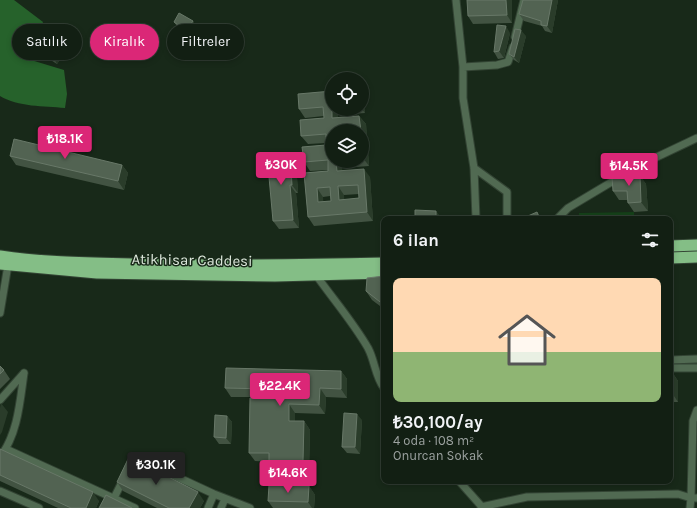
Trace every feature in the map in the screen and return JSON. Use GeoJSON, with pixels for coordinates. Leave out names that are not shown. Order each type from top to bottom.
{"type":"FeatureCollection","features":[{"type":"Feature","properties":{"kind":"highway"},"geometry":{"type":"LineString","coordinates":[[673,246],[697,245]]}},
{"type":"Feature","properties":{"kind":"highway","name":"Atikhisar Caddesi"},"geometry":{"type":"LineString","coordinates":[[0,256],[65,262],[160,264],[276,266],[381,263]]}},
{"type":"Feature","properties":{"kind":"highway"},"geometry":{"type":"LineString","coordinates":[[673,258],[697,258]]}},
{"type":"Feature","properties":{"kind":"highway","name":"Atikhisar Caddesi"},"geometry":{"type":"LineString","coordinates":[[4,265],[97,273],[316,275],[381,273]]}},
{"type":"Feature","properties":{"kind":"street"},"geometry":{"type":"LineString","coordinates":[[456,0],[463,67],[463,98],[474,168],[476,216]]}},
{"type":"Feature","properties":{"kind":"street"},"geometry":{"type":"LineString","coordinates":[[463,67],[497,65],[508,62],[524,0]]}},
{"type":"Feature","properties":{"kind":"street"},"geometry":{"type":"LineString","coordinates":[[560,216],[568,208],[640,165],[697,138]]}},
{"type":"Feature","properties":{"kind":"street"},"geometry":{"type":"LineString","coordinates":[[474,168],[507,192],[508,216]]}},
{"type":"Feature","properties":{"kind":"street"},"geometry":{"type":"LineString","coordinates":[[0,313],[4,265]]}},
{"type":"Feature","properties":{"kind":"street"},"geometry":{"type":"LineString","coordinates":[[316,275],[369,350],[381,384]]}},
{"type":"Feature","properties":{"kind":"street"},"geometry":{"type":"LineString","coordinates":[[673,360],[697,359]]}},
{"type":"Feature","properties":{"kind":"street"},"geometry":{"type":"LineString","coordinates":[[673,368],[697,368]]}},
{"type":"Feature","properties":{"kind":"street"},"geometry":{"type":"LineString","coordinates":[[0,400],[24,373],[19,412],[6,449],[0,457]]}},
{"type":"Feature","properties":{"kind":"street"},"geometry":{"type":"LineString","coordinates":[[690,508],[694,498],[693,421],[697,410]]}},
{"type":"Feature","properties":{"kind":"street"},"geometry":{"type":"LineString","coordinates":[[6,449],[111,499],[135,508]]}},
{"type":"Feature","properties":{"kind":"street"},"geometry":{"type":"LineString","coordinates":[[111,499],[134,457],[225,499],[250,508]]}},
{"type":"Feature","properties":{"kind":"street"},"geometry":{"type":"LineString","coordinates":[[462,484],[482,507],[527,497],[678,494],[694,498]]}},
{"type":"Feature","properties":{"kind":"street"},"geometry":{"type":"LineString","coordinates":[[0,491],[39,508]]}},
{"type":"Feature","properties":{"kind":"street"},"geometry":{"type":"LineString","coordinates":[[208,508],[214,494]]}},
{"type":"Feature","properties":{"kind":"street"},"geometry":{"type":"LineString","coordinates":[[221,508],[225,499]]}},
{"type":"Feature","properties":{"kind":"green space"},"geometry":{"type":"Polygon","coordinates":[[[0,0],[14,0],[43,22],[42,24],[12,24],[12,60],[31,60],[64,70],[67,94],[65,108],[23,104],[7,100],[0,96],[0,0]]]}},
{"type":"Feature","properties":{"kind":"green space"},"geometry":{"type":"Polygon","coordinates":[[[634,212],[634,216],[579,216],[579,213],[634,212]]]}},
{"type":"Feature","properties":{"kind":"building"},"geometry":{"type":"Polygon","coordinates":[[[467,0],[506,0],[507,15],[468,16],[467,0]]]}},
{"type":"Feature","properties":{"kind":"building"},"geometry":{"type":"Polygon","coordinates":[[[523,0],[552,0],[547,26],[541,25],[541,21],[519,14],[523,0]]]}},
{"type":"Feature","properties":{"kind":"building"},"geometry":{"type":"Polygon","coordinates":[[[179,13],[193,21],[191,24],[177,24],[174,22],[179,13]]]}},
{"type":"Feature","properties":{"kind":"building"},"geometry":{"type":"Polygon","coordinates":[[[497,25],[506,26],[499,51],[494,52],[497,25]]]}},
{"type":"Feature","properties":{"kind":"building"},"geometry":{"type":"Polygon","coordinates":[[[515,29],[521,30],[514,57],[509,54],[515,29]]]}},
{"type":"Feature","properties":{"kind":"building"},"geometry":{"type":"Polygon","coordinates":[[[325,92],[325,116],[332,116],[332,118],[359,116],[360,124],[325,124],[325,134],[301,136],[300,120],[324,118],[323,107],[299,109],[298,94],[325,92]]]}},
{"type":"Feature","properties":{"kind":"building"},"geometry":{"type":"Polygon","coordinates":[[[14,139],[122,165],[118,181],[10,156],[14,139]]]}},
{"type":"Feature","properties":{"kind":"building"},"geometry":{"type":"Polygon","coordinates":[[[325,145],[325,160],[304,162],[302,147],[325,145]]]}},
{"type":"Feature","properties":{"kind":"building"},"geometry":{"type":"Polygon","coordinates":[[[290,154],[292,185],[290,185],[293,220],[273,221],[267,155],[290,154]]]}},
{"type":"Feature","properties":{"kind":"building"},"geometry":{"type":"Polygon","coordinates":[[[328,168],[337,168],[337,171],[364,169],[367,212],[308,217],[304,173],[328,171],[328,168]],[[358,185],[338,186],[339,200],[359,198],[358,185]],[[330,187],[317,188],[318,202],[331,201],[330,187]]]}},
{"type":"Feature","properties":{"kind":"building"},"geometry":{"type":"Polygon","coordinates":[[[640,176],[641,202],[628,203],[627,191],[613,191],[612,177],[640,176]]]}},
{"type":"Feature","properties":{"kind":"building"},"geometry":{"type":"Polygon","coordinates":[[[415,210],[436,211],[436,216],[415,216],[415,210]]]}},
{"type":"Feature","properties":{"kind":"building"},"geometry":{"type":"Polygon","coordinates":[[[537,212],[539,216],[528,216],[537,212]]]}},
{"type":"Feature","properties":{"kind":"building"},"geometry":{"type":"Polygon","coordinates":[[[381,276],[381,303],[366,291],[367,278],[381,276]]]}},
{"type":"Feature","properties":{"kind":"building"},"geometry":{"type":"Polygon","coordinates":[[[0,366],[4,370],[0,374],[0,366]]]}},
{"type":"Feature","properties":{"kind":"building"},"geometry":{"type":"Polygon","coordinates":[[[226,368],[341,371],[341,389],[320,388],[319,405],[289,404],[289,421],[304,421],[303,461],[269,461],[269,453],[249,453],[250,398],[270,398],[270,389],[225,388],[226,368]]]}},
{"type":"Feature","properties":{"kind":"building"},"geometry":{"type":"Polygon","coordinates":[[[344,413],[357,414],[355,447],[342,447],[344,413]]]}},
{"type":"Feature","properties":{"kind":"building"},"geometry":{"type":"Polygon","coordinates":[[[215,415],[227,416],[226,438],[214,437],[215,415]]]}},
{"type":"Feature","properties":{"kind":"building"},"geometry":{"type":"Polygon","coordinates":[[[0,449],[93,492],[86,508],[71,508],[0,475],[0,449]]]}},
{"type":"Feature","properties":{"kind":"building"},"geometry":{"type":"Polygon","coordinates":[[[129,457],[198,492],[189,508],[169,508],[117,482],[129,457]]]}},
{"type":"Feature","properties":{"kind":"building"},"geometry":{"type":"Polygon","coordinates":[[[269,485],[309,486],[308,502],[268,501],[269,485]]]}},
{"type":"Feature","properties":{"kind":"building"},"geometry":{"type":"Polygon","coordinates":[[[106,495],[132,508],[99,508],[106,495]]]}}]}
